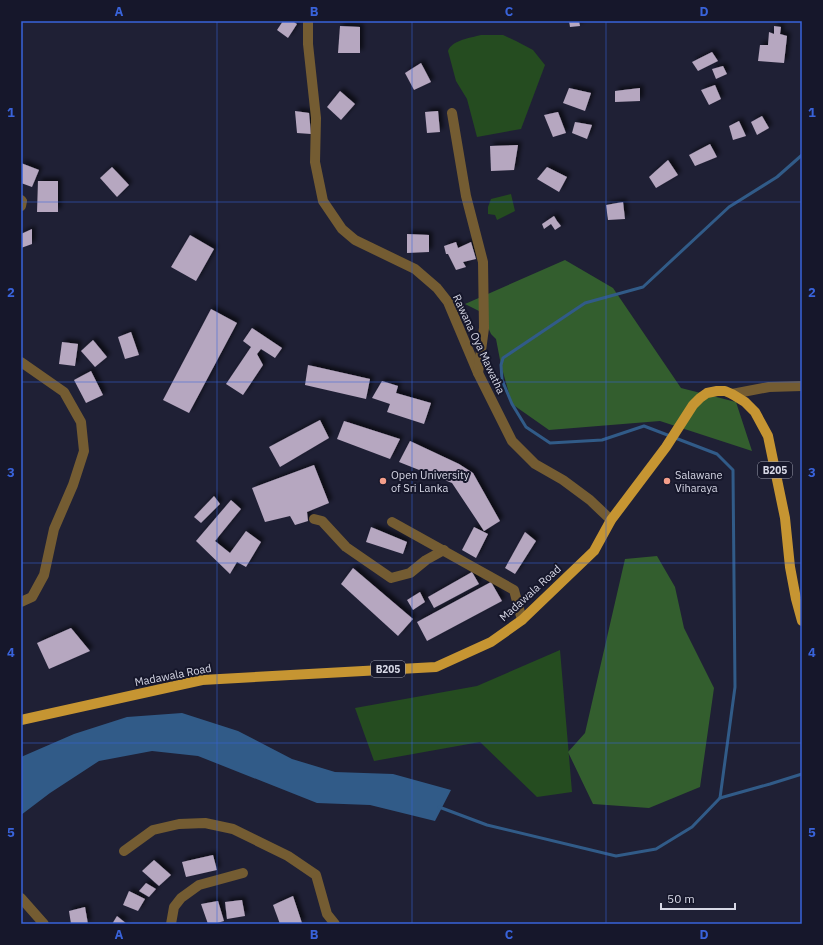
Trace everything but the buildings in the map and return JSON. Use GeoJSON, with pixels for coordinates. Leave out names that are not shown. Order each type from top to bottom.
{"type":"FeatureCollection","features":[{"type":"Feature","properties":{"kind":"main road","name":"Madawala Road"},"geometry":{"type":"LineString","coordinates":[[21,720],[202,680],[436,667],[491,642],[522,620],[594,551],[611,520],[666,447],[693,405],[707,393],[717,391],[726,391],[745,402],[755,412],[768,436],[785,518],[790,567],[802,621]]}},
{"type":"Feature","properties":{"kind":"street","name":"Rawana Oya Mawatha"},"geometry":{"type":"LineString","coordinates":[[308,21],[308,44],[316,118],[315,162],[323,201],[342,229],[355,240],[415,269],[437,288],[448,302],[478,373],[512,442],[535,464],[563,480],[590,500],[611,520]]}},
{"type":"Feature","properties":{"kind":"street"},"geometry":{"type":"LineString","coordinates":[[452,113],[466,196],[483,262],[484,328],[478,373]]}},
{"type":"Feature","properties":{"kind":"street"},"geometry":{"type":"LineString","coordinates":[[21,200],[21,206]]}},
{"type":"Feature","properties":{"kind":"street"},"geometry":{"type":"LineString","coordinates":[[21,362],[64,392],[81,422],[84,451],[73,485],[54,529],[44,575],[32,597],[21,602]]}},
{"type":"Feature","properties":{"kind":"street"},"geometry":{"type":"LineString","coordinates":[[732,394],[769,387],[802,386]]}},
{"type":"Feature","properties":{"kind":"street"},"geometry":{"type":"LineString","coordinates":[[314,519],[322,521],[346,546],[391,578],[410,573],[426,560],[444,550]]}},
{"type":"Feature","properties":{"kind":"street"},"geometry":{"type":"LineString","coordinates":[[392,522],[514,590],[522,620]]}},
{"type":"Feature","properties":{"kind":"street"},"geometry":{"type":"LineString","coordinates":[[124,851],[153,830],[179,824],[206,823],[233,829],[288,856],[316,875],[327,914],[335,924]]}},
{"type":"Feature","properties":{"kind":"street"},"geometry":{"type":"LineString","coordinates":[[171,924],[174,907],[181,898],[199,885],[243,873]]}},
{"type":"Feature","properties":{"kind":"street"},"geometry":{"type":"LineString","coordinates":[[21,898],[44,924]]}},
{"type":"Feature","properties":{"kind":"green space"},"geometry":{"type":"Polygon","coordinates":[[[481,35],[503,35],[516,41],[533,50],[545,65],[521,129],[477,137],[467,99],[456,81],[448,51],[453,44],[457,42],[481,35]]]}},
{"type":"Feature","properties":{"kind":"green space"},"geometry":{"type":"Polygon","coordinates":[[[511,194],[515,211],[497,220],[495,215],[488,214],[488,207],[491,199],[511,194]]]}},
{"type":"Feature","properties":{"kind":"green space"},"geometry":{"type":"Polygon","coordinates":[[[565,260],[613,288],[681,388],[736,402],[752,451],[660,421],[549,430],[512,404],[501,365],[496,339],[491,334],[481,312],[465,304],[565,260]]]}},
{"type":"Feature","properties":{"kind":"green space"},"geometry":{"type":"Polygon","coordinates":[[[657,556],[675,587],[684,628],[714,688],[700,787],[649,808],[593,804],[568,752],[585,733],[625,559],[657,556]]]}},
{"type":"Feature","properties":{"kind":"green space"},"geometry":{"type":"Polygon","coordinates":[[[560,650],[572,792],[537,797],[480,742],[374,761],[355,708],[477,686],[560,650]]]}},
{"type":"Feature","properties":{"kind":"water"},"geometry":{"type":"Polygon","coordinates":[[[182,713],[238,731],[292,759],[335,772],[393,774],[451,790],[435,821],[370,805],[317,803],[198,756],[152,751],[99,761],[50,793],[21,815],[21,757],[74,734],[127,717],[182,713]]]}},
{"type":"Feature","properties":{"kind":"waterway"},"geometry":{"type":"LineString","coordinates":[[439,807],[487,825],[616,856],[656,849],[692,827],[720,798],[735,687],[733,470],[717,454],[644,426],[602,440],[550,443],[526,427],[512,404],[502,380],[501,365],[503,358],[585,303],[643,287],[729,207],[777,177],[802,155]]}},
{"type":"Feature","properties":{"kind":"waterway"},"geometry":{"type":"LineString","coordinates":[[720,798],[802,774]]}},
{"type":"Feature","properties":{"kind":"place","name":"Open University of Sri Lanka"},"geometry":{"type":"Point","coordinates":[383,481]}},
{"type":"Feature","properties":{"kind":"place","name":"Salawane Viharaya"},"geometry":{"type":"Point","coordinates":[667,481]}}]}
